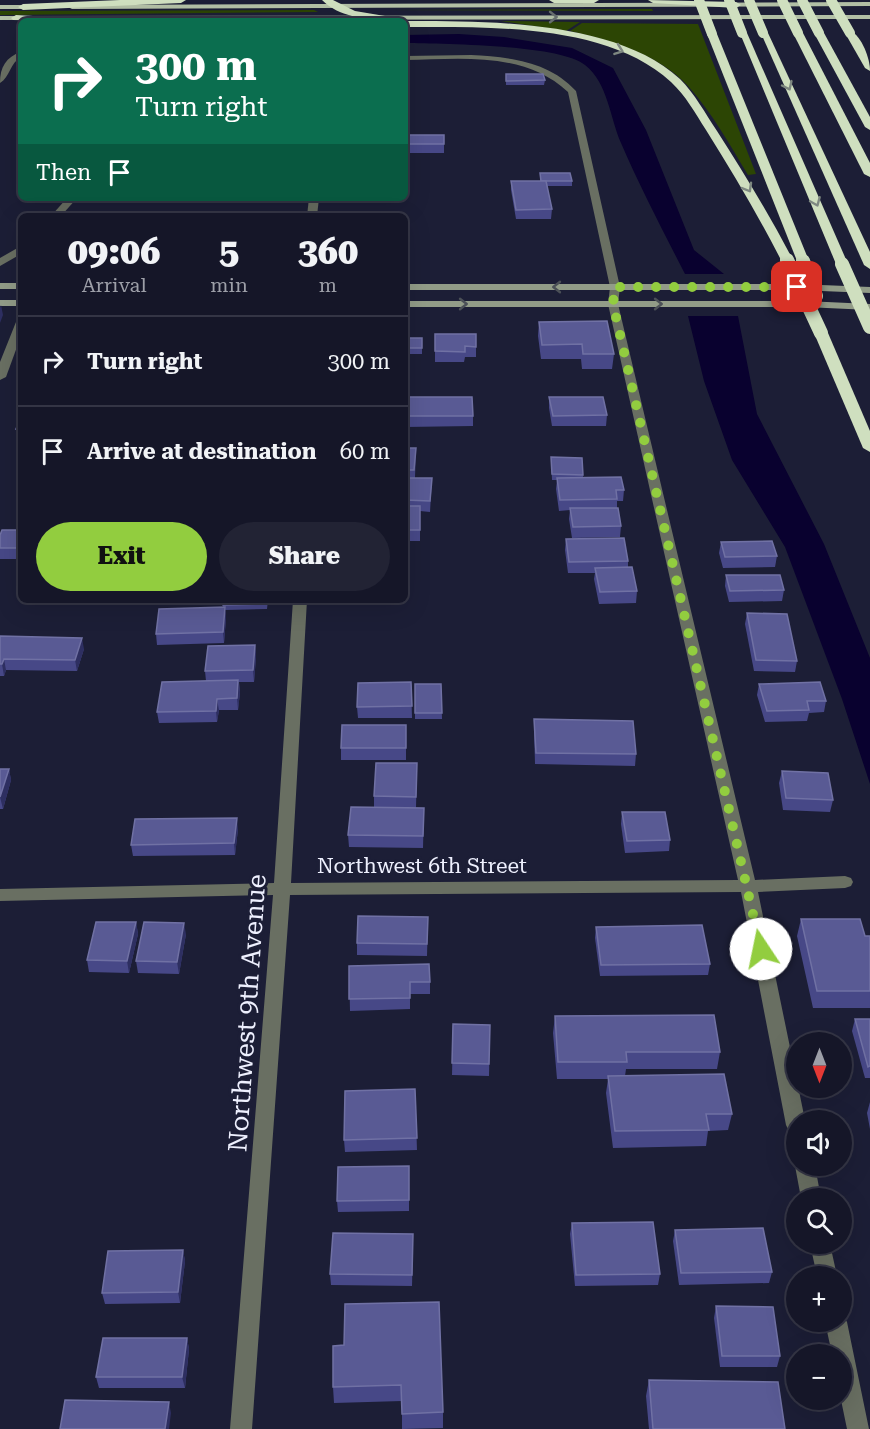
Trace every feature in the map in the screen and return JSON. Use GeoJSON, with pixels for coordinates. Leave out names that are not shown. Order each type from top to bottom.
{"type":"FeatureCollection","features":[{"type":"Feature","properties":{"kind":"highway"},"geometry":{"type":"LineString","coordinates":[[23,7],[181,0]]}},
{"type":"Feature","properties":{"kind":"highway"},"geometry":{"type":"LineString","coordinates":[[554,0],[594,0]]}},
{"type":"Feature","properties":{"kind":"highway"},"geometry":{"type":"LineString","coordinates":[[653,0],[732,2],[742,33],[870,327]]}},
{"type":"Feature","properties":{"kind":"highway"},"geometry":{"type":"LineString","coordinates":[[699,0],[802,261],[826,333],[870,447]]}},
{"type":"Feature","properties":{"kind":"highway"},"geometry":{"type":"LineString","coordinates":[[748,0],[870,265]]}},
{"type":"Feature","properties":{"kind":"highway"},"geometry":{"type":"LineString","coordinates":[[782,0],[870,174]]}},
{"type":"Feature","properties":{"kind":"highway"},"geometry":{"type":"LineString","coordinates":[[802,0],[870,127]]}},
{"type":"Feature","properties":{"kind":"highway"},"geometry":{"type":"LineString","coordinates":[[831,0],[870,68]]}},
{"type":"Feature","properties":{"kind":"highway"},"geometry":{"type":"LineString","coordinates":[[331,3],[356,14],[386,17]]}},
{"type":"Feature","properties":{"kind":"highway"},"geometry":{"type":"LineString","coordinates":[[408,24],[489,25],[562,34],[621,51],[662,70],[686,92],[720,142],[758,205],[826,333]]}},
{"type":"Feature","properties":{"kind":"main road"},"geometry":{"type":"LineString","coordinates":[[0,7],[331,3],[870,4]]}},
{"type":"Feature","properties":{"kind":"main road"},"geometry":{"type":"LineString","coordinates":[[0,18],[870,17]]}},
{"type":"Feature","properties":{"kind":"main road"},"geometry":{"type":"LineString","coordinates":[[0,286],[18,286]]}},
{"type":"Feature","properties":{"kind":"main road"},"geometry":{"type":"LineString","coordinates":[[408,287],[797,287],[870,290]]}},
{"type":"Feature","properties":{"kind":"main road"},"geometry":{"type":"LineString","coordinates":[[0,303],[18,303]]}},
{"type":"Feature","properties":{"kind":"main road"},"geometry":{"type":"LineString","coordinates":[[408,304],[870,307]]}},
{"type":"Feature","properties":{"kind":"street"},"geometry":{"type":"LineString","coordinates":[[0,80],[11,59],[18,56]]}},
{"type":"Feature","properties":{"kind":"street"},"geometry":{"type":"LineString","coordinates":[[408,58],[505,60],[547,71],[562,78],[572,91],[615,287],[613,304],[748,886],[793,1110]]}},
{"type":"Feature","properties":{"kind":"street"},"geometry":{"type":"LineString","coordinates":[[59,213],[69,201]]}},
{"type":"Feature","properties":{"kind":"street"},"geometry":{"type":"LineString","coordinates":[[3,258],[18,250]]}},
{"type":"Feature","properties":{"kind":"street"},"geometry":{"type":"LineString","coordinates":[[0,377],[18,330]]}},
{"type":"Feature","properties":{"kind":"street","name":"Northwest 9th Avenue"},"geometry":{"type":"LineString","coordinates":[[241,1429],[282,889],[300,603]]}},
{"type":"Feature","properties":{"kind":"street","name":"Northwest 6th Street"},"geometry":{"type":"LineString","coordinates":[[0,895],[282,889],[748,886],[845,882]]}},
{"type":"Feature","properties":{"kind":"street"},"geometry":{"type":"LineString","coordinates":[[838,1332],[858,1429]]}},
{"type":"Feature","properties":{"kind":"green space"},"geometry":{"type":"Polygon","coordinates":[[[652,9],[653,11],[388,10],[652,9]]]}},
{"type":"Feature","properties":{"kind":"green space"},"geometry":{"type":"Polygon","coordinates":[[[314,10],[318,12],[0,15],[0,11],[314,10]]]}},
{"type":"Feature","properties":{"kind":"green space"},"geometry":{"type":"Polygon","coordinates":[[[501,21],[580,22],[566,31],[501,21]]]}},
{"type":"Feature","properties":{"kind":"green space"},"geometry":{"type":"Polygon","coordinates":[[[582,23],[698,24],[756,174],[748,175],[705,107],[677,76],[664,66],[634,50],[570,31],[582,23]]]}},
{"type":"Feature","properties":{"kind":"shaded area"},"geometry":{"type":"Polygon","coordinates":[[[459,34],[504,37],[572,48],[613,68],[646,130],[694,250],[724,274],[685,274],[628,159],[604,91],[593,72],[585,65],[571,58],[526,49],[408,43],[408,35],[459,34]]]}},
{"type":"Feature","properties":{"kind":"shaded area"},"geometry":{"type":"Polygon","coordinates":[[[688,316],[738,316],[757,414],[824,544],[870,658],[870,784],[842,699],[785,547],[732,460],[704,381],[688,316]]]}},
{"type":"Feature","properties":{"kind":"building"},"geometry":{"type":"Polygon","coordinates":[[[506,74],[543,74],[545,80],[506,81],[506,74]]]}},
{"type":"Feature","properties":{"kind":"building"},"geometry":{"type":"Polygon","coordinates":[[[408,135],[444,135],[444,144],[408,144],[408,135]]]}},
{"type":"Feature","properties":{"kind":"building"},"geometry":{"type":"Polygon","coordinates":[[[540,173],[570,173],[572,181],[541,181],[540,173]]]}},
{"type":"Feature","properties":{"kind":"building"},"geometry":{"type":"Polygon","coordinates":[[[511,181],[546,181],[552,209],[516,210],[511,181]]]}},
{"type":"Feature","properties":{"kind":"building"},"geometry":{"type":"Polygon","coordinates":[[[607,321],[614,354],[583,354],[582,344],[542,345],[539,322],[607,321]]]}},
{"type":"Feature","properties":{"kind":"building"},"geometry":{"type":"Polygon","coordinates":[[[435,334],[476,334],[476,347],[465,346],[465,352],[435,351],[435,334]]]}},
{"type":"Feature","properties":{"kind":"building"},"geometry":{"type":"Polygon","coordinates":[[[408,338],[422,338],[422,348],[408,348],[408,338]]]}},
{"type":"Feature","properties":{"kind":"building"},"geometry":{"type":"Polygon","coordinates":[[[408,397],[472,397],[473,416],[408,416],[408,397]]]}},
{"type":"Feature","properties":{"kind":"building"},"geometry":{"type":"Polygon","coordinates":[[[549,397],[603,397],[607,415],[553,416],[549,397]]]}},
{"type":"Feature","properties":{"kind":"building"},"geometry":{"type":"Polygon","coordinates":[[[408,448],[416,448],[414,470],[408,470],[408,448]]]}},
{"type":"Feature","properties":{"kind":"building"},"geometry":{"type":"Polygon","coordinates":[[[551,457],[582,458],[583,475],[552,474],[551,457]]]}},
{"type":"Feature","properties":{"kind":"building"},"geometry":{"type":"Polygon","coordinates":[[[621,477],[624,490],[616,490],[617,499],[560,500],[557,478],[621,477]]]}},
{"type":"Feature","properties":{"kind":"building"},"geometry":{"type":"Polygon","coordinates":[[[408,478],[432,478],[430,501],[408,500],[408,478]]]}},
{"type":"Feature","properties":{"kind":"building"},"geometry":{"type":"Polygon","coordinates":[[[408,506],[420,506],[420,530],[408,530],[408,506]]]}},
{"type":"Feature","properties":{"kind":"building"},"geometry":{"type":"Polygon","coordinates":[[[570,508],[618,508],[621,526],[573,527],[570,508]]]}},
{"type":"Feature","properties":{"kind":"building"},"geometry":{"type":"Polygon","coordinates":[[[2,530],[18,530],[18,548],[0,548],[2,530]]]}},
{"type":"Feature","properties":{"kind":"building"},"geometry":{"type":"Polygon","coordinates":[[[624,538],[628,561],[569,562],[566,539],[624,538]]]}},
{"type":"Feature","properties":{"kind":"building"},"geometry":{"type":"Polygon","coordinates":[[[772,541],[777,556],[725,557],[721,542],[772,541]]]}},
{"type":"Feature","properties":{"kind":"building"},"geometry":{"type":"Polygon","coordinates":[[[632,567],[637,591],[600,592],[595,568],[632,567]]]}},
{"type":"Feature","properties":{"kind":"building"},"geometry":{"type":"Polygon","coordinates":[[[726,575],[780,575],[784,590],[730,591],[726,575]]]}},
{"type":"Feature","properties":{"kind":"building"},"geometry":{"type":"Polygon","coordinates":[[[223,603],[266,603],[266,604],[223,605],[223,603]]]}},
{"type":"Feature","properties":{"kind":"building"},"geometry":{"type":"Polygon","coordinates":[[[225,607],[223,632],[156,634],[159,609],[225,607]]]}},
{"type":"Feature","properties":{"kind":"building"},"geometry":{"type":"Polygon","coordinates":[[[747,613],[787,614],[797,661],[756,660],[747,613]]]}},
{"type":"Feature","properties":{"kind":"building"},"geometry":{"type":"Polygon","coordinates":[[[0,636],[82,638],[75,660],[4,659],[0,664],[0,636]]]}},
{"type":"Feature","properties":{"kind":"building"},"geometry":{"type":"Polygon","coordinates":[[[255,645],[253,670],[205,671],[208,646],[255,645]]]}},
{"type":"Feature","properties":{"kind":"building"},"geometry":{"type":"Polygon","coordinates":[[[238,680],[237,698],[217,699],[216,711],[157,712],[162,682],[238,680]]]}},
{"type":"Feature","properties":{"kind":"building"},"geometry":{"type":"Polygon","coordinates":[[[411,682],[412,706],[357,707],[358,683],[411,682]]]}},
{"type":"Feature","properties":{"kind":"building"},"geometry":{"type":"Polygon","coordinates":[[[820,682],[826,701],[807,701],[809,710],[767,711],[759,684],[820,682]]]}},
{"type":"Feature","properties":{"kind":"building"},"geometry":{"type":"Polygon","coordinates":[[[415,684],[441,684],[442,713],[415,713],[415,684]]]}},
{"type":"Feature","properties":{"kind":"building"},"geometry":{"type":"Polygon","coordinates":[[[534,719],[633,721],[636,754],[536,753],[534,719]]]}},
{"type":"Feature","properties":{"kind":"building"},"geometry":{"type":"Polygon","coordinates":[[[342,725],[406,725],[406,748],[341,748],[342,725]]]}},
{"type":"Feature","properties":{"kind":"building"},"geometry":{"type":"Polygon","coordinates":[[[376,763],[417,763],[416,797],[374,796],[376,763]]]}},
{"type":"Feature","properties":{"kind":"building"},"geometry":{"type":"Polygon","coordinates":[[[0,769],[9,769],[0,797],[0,769]]]}},
{"type":"Feature","properties":{"kind":"building"},"geometry":{"type":"Polygon","coordinates":[[[782,771],[828,773],[833,800],[786,798],[782,771]]]}},
{"type":"Feature","properties":{"kind":"building"},"geometry":{"type":"Polygon","coordinates":[[[351,807],[424,808],[423,836],[348,835],[351,807]]]}},
{"type":"Feature","properties":{"kind":"building"},"geometry":{"type":"Polygon","coordinates":[[[622,812],[665,812],[670,840],[627,841],[622,812]]]}},
{"type":"Feature","properties":{"kind":"building"},"geometry":{"type":"Polygon","coordinates":[[[237,818],[234,843],[131,845],[135,819],[237,818]]]}},
{"type":"Feature","properties":{"kind":"building"},"geometry":{"type":"Polygon","coordinates":[[[358,916],[428,917],[427,944],[357,943],[358,916]]]}},
{"type":"Feature","properties":{"kind":"building"},"geometry":{"type":"Polygon","coordinates":[[[801,919],[860,919],[865,936],[870,936],[870,991],[817,991],[801,919]]]}},
{"type":"Feature","properties":{"kind":"building"},"geometry":{"type":"Polygon","coordinates":[[[96,922],[136,922],[127,961],[87,960],[96,922]]]}},
{"type":"Feature","properties":{"kind":"building"},"geometry":{"type":"Polygon","coordinates":[[[144,922],[184,923],[177,962],[136,961],[144,922]]]}},
{"type":"Feature","properties":{"kind":"building"},"geometry":{"type":"Polygon","coordinates":[[[702,925],[710,964],[601,965],[596,927],[702,925]]]}},
{"type":"Feature","properties":{"kind":"building"},"geometry":{"type":"Polygon","coordinates":[[[429,964],[430,982],[410,982],[410,998],[349,999],[349,966],[429,964]]]}},
{"type":"Feature","properties":{"kind":"building"},"geometry":{"type":"Polygon","coordinates":[[[714,1015],[720,1052],[626,1052],[627,1062],[558,1062],[555,1016],[714,1015]]]}},
{"type":"Feature","properties":{"kind":"building"},"geometry":{"type":"Polygon","coordinates":[[[855,1019],[870,1019],[870,1066],[868,1067],[855,1019]]]}},
{"type":"Feature","properties":{"kind":"building"},"geometry":{"type":"Polygon","coordinates":[[[453,1024],[490,1025],[489,1064],[452,1063],[453,1024]]]}},
{"type":"Feature","properties":{"kind":"building"},"geometry":{"type":"Polygon","coordinates":[[[724,1074],[732,1114],[706,1114],[709,1130],[615,1131],[608,1076],[724,1074]]]}},
{"type":"Feature","properties":{"kind":"building"},"geometry":{"type":"Polygon","coordinates":[[[415,1089],[417,1138],[344,1140],[345,1091],[415,1089]]]}},
{"type":"Feature","properties":{"kind":"building"},"geometry":{"type":"Polygon","coordinates":[[[409,1166],[409,1200],[337,1201],[338,1167],[409,1166]]]}},
{"type":"Feature","properties":{"kind":"building"},"geometry":{"type":"Polygon","coordinates":[[[653,1222],[660,1274],[576,1275],[572,1223],[653,1222]]]}},
{"type":"Feature","properties":{"kind":"building"},"geometry":{"type":"Polygon","coordinates":[[[763,1228],[772,1272],[681,1273],[675,1230],[763,1228]]]}},
{"type":"Feature","properties":{"kind":"building"},"geometry":{"type":"Polygon","coordinates":[[[333,1233],[413,1234],[412,1275],[330,1274],[333,1233]]]}},
{"type":"Feature","properties":{"kind":"building"},"geometry":{"type":"Polygon","coordinates":[[[183,1250],[178,1292],[102,1293],[108,1251],[183,1250]]]}},
{"type":"Feature","properties":{"kind":"building"},"geometry":{"type":"Polygon","coordinates":[[[439,1302],[443,1412],[402,1414],[401,1385],[333,1387],[333,1346],[344,1345],[345,1304],[439,1302]]]}},
{"type":"Feature","properties":{"kind":"building"},"geometry":{"type":"Polygon","coordinates":[[[716,1306],[773,1307],[780,1356],[722,1356],[716,1306]]]}},
{"type":"Feature","properties":{"kind":"building"},"geometry":{"type":"Polygon","coordinates":[[[103,1338],[187,1338],[182,1377],[96,1377],[103,1338]]]}},
{"type":"Feature","properties":{"kind":"building"},"geometry":{"type":"Polygon","coordinates":[[[649,1380],[778,1382],[785,1429],[653,1429],[649,1380]]]}},
{"type":"Feature","properties":{"kind":"building"},"geometry":{"type":"Polygon","coordinates":[[[65,1400],[169,1402],[165,1429],[60,1429],[65,1400]]]}},
{"type":"Feature","properties":{"kind":"route"},"geometry":{"type":"LineString","coordinates":[[761,949],[613,304],[615,287],[797,287]]}}]}
